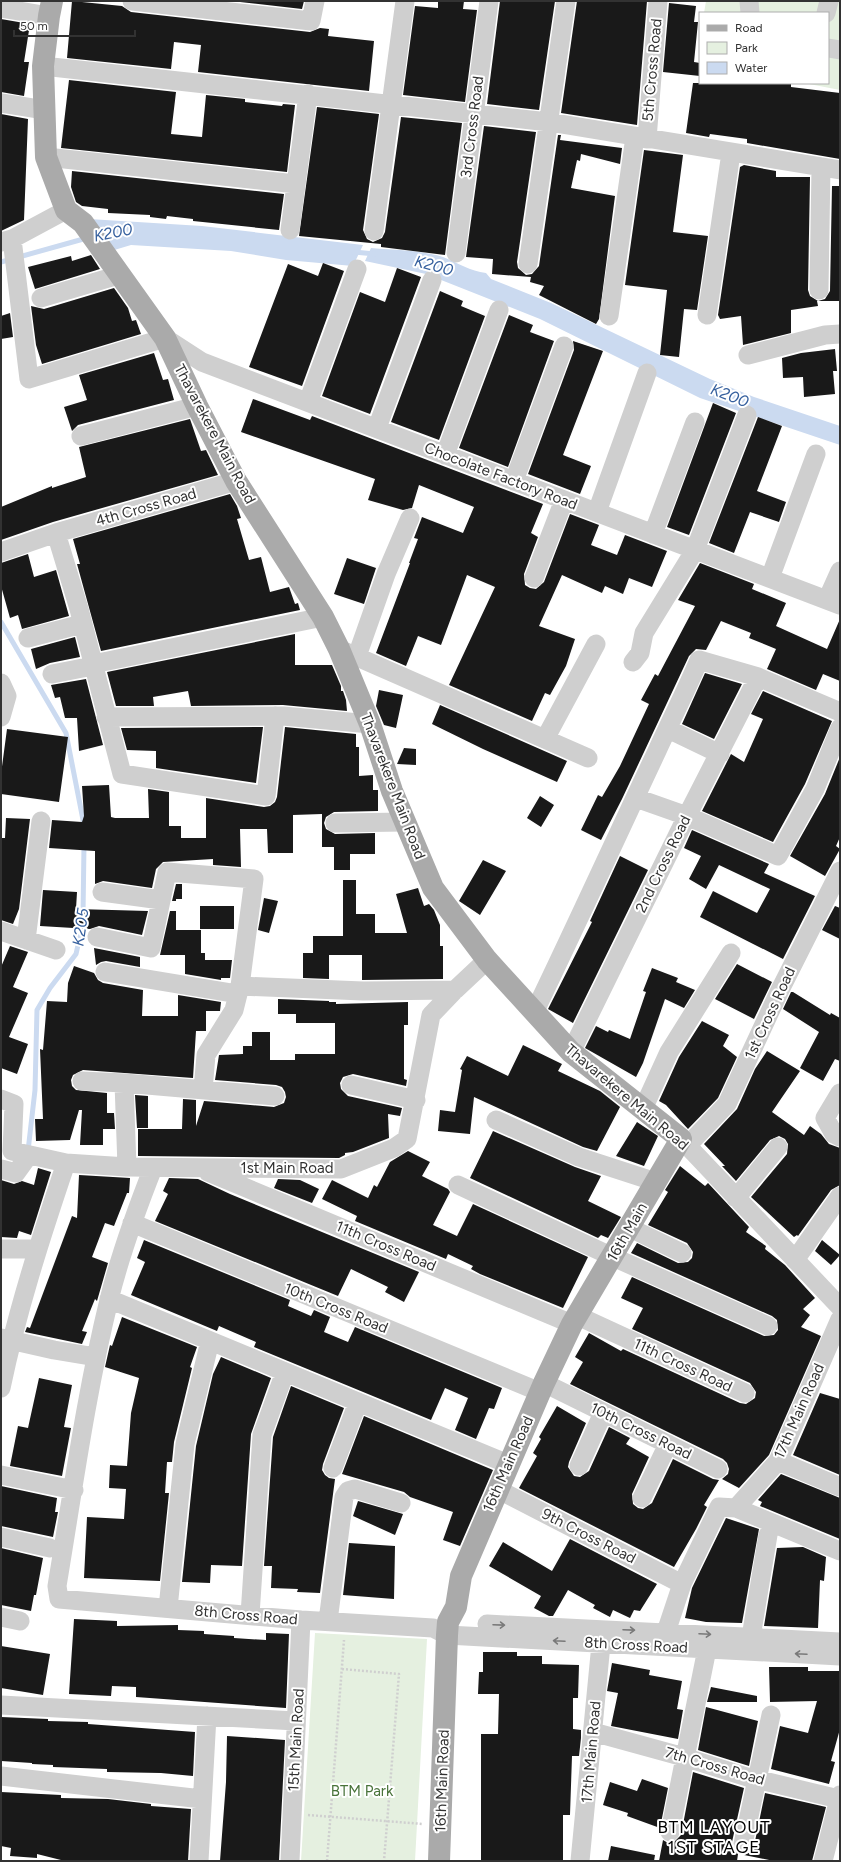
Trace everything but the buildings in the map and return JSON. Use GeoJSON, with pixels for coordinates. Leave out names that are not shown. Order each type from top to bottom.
{"type":"FeatureCollection","features":[{"type":"Feature","properties":{"kind":"main road","name":"Thavarekere Main Road"},"geometry":{"type":"LineString","coordinates":[[50,8],[43,66],[46,157],[75,217],[106,255],[165,338],[197,406],[236,481],[323,617],[348,653],[392,791],[434,888],[487,960],[571,1052],[684,1142]]}},
{"type":"Feature","properties":{"kind":"main road","name":"16th Main"},"geometry":{"type":"LineString","coordinates":[[575,1320],[656,1182],[684,1142]]}},
{"type":"Feature","properties":{"kind":"main road","name":"16th Main Road"},"geometry":{"type":"LineString","coordinates":[[439,1861],[451,1625],[460,1576],[542,1388],[575,1320]]}},
{"type":"Feature","properties":{"kind":"main road","name":"16th Main Road"},"geometry":{"type":"LineString","coordinates":[[451,1625],[452,1861]]}},
{"type":"Feature","properties":{"kind":"street"},"geometry":{"type":"LineString","coordinates":[[132,1],[238,7],[311,22],[315,1]]}},
{"type":"Feature","properties":{"kind":"street"},"geometry":{"type":"LineString","coordinates":[[374,231],[404,1]]}},
{"type":"Feature","properties":{"kind":"street","name":"3rd Cross Road"},"geometry":{"type":"LineString","coordinates":[[456,253],[489,1]]}},
{"type":"Feature","properties":{"kind":"street"},"geometry":{"type":"LineString","coordinates":[[528,264],[566,1]]}},
{"type":"Feature","properties":{"kind":"street","name":"5th Cross Road"},"geometry":{"type":"LineString","coordinates":[[609,316],[641,138],[658,1]]}},
{"type":"Feature","properties":{"kind":"street"},"geometry":{"type":"LineString","coordinates":[[749,1],[750,12]]}},
{"type":"Feature","properties":{"kind":"street"},"geometry":{"type":"LineString","coordinates":[[826,12],[829,1]]}},
{"type":"Feature","properties":{"kind":"street"},"geometry":{"type":"LineString","coordinates":[[1,8],[50,8]]}},
{"type":"Feature","properties":{"kind":"street"},"geometry":{"type":"LineString","coordinates":[[829,48],[840,50]]}},
{"type":"Feature","properties":{"kind":"street"},"geometry":{"type":"LineString","coordinates":[[43,66],[308,94],[390,105],[549,122],[840,170]]}},
{"type":"Feature","properties":{"kind":"street"},"geometry":{"type":"LineString","coordinates":[[290,230],[308,94]]}},
{"type":"Feature","properties":{"kind":"street"},"geometry":{"type":"LineString","coordinates":[[1,103],[45,110]]}},
{"type":"Feature","properties":{"kind":"street"},"geometry":{"type":"LineString","coordinates":[[707,315],[731,153]]}},
{"type":"Feature","properties":{"kind":"street"},"geometry":{"type":"LineString","coordinates":[[46,157],[296,184]]}},
{"type":"Feature","properties":{"kind":"street"},"geometry":{"type":"LineString","coordinates":[[819,290],[821,167]]}},
{"type":"Feature","properties":{"kind":"street"},"geometry":{"type":"LineString","coordinates":[[75,217],[6,240],[17,276],[29,379],[165,338]]}},
{"type":"Feature","properties":{"kind":"street"},"geometry":{"type":"LineString","coordinates":[[308,402],[357,269]]}},
{"type":"Feature","properties":{"kind":"street"},"geometry":{"type":"LineString","coordinates":[[41,298],[120,275]]}},
{"type":"Feature","properties":{"kind":"street"},"geometry":{"type":"LineString","coordinates":[[377,428],[432,280]]}},
{"type":"Feature","properties":{"kind":"street"},"geometry":{"type":"LineString","coordinates":[[445,454],[499,310]]}},
{"type":"Feature","properties":{"kind":"street"},"geometry":{"type":"LineString","coordinates":[[748,355],[825,335],[840,334]]}},
{"type":"Feature","properties":{"kind":"street","name":"Chocolate Factory Road"},"geometry":{"type":"LineString","coordinates":[[165,338],[202,362],[834,603]]}},
{"type":"Feature","properties":{"kind":"street"},"geometry":{"type":"LineString","coordinates":[[514,481],[564,346]]}},
{"type":"Feature","properties":{"kind":"street"},"geometry":{"type":"LineString","coordinates":[[597,512],[647,373]]}},
{"type":"Feature","properties":{"kind":"street"},"geometry":{"type":"LineString","coordinates":[[81,436],[197,406]]}},
{"type":"Feature","properties":{"kind":"street"},"geometry":{"type":"LineString","coordinates":[[633,662],[640,653],[644,633],[695,550],[747,415]]}},
{"type":"Feature","properties":{"kind":"street"},"geometry":{"type":"LineString","coordinates":[[653,534],[696,422]]}},
{"type":"Feature","properties":{"kind":"street"},"geometry":{"type":"LineString","coordinates":[[770,578],[816,454]]}},
{"type":"Feature","properties":{"kind":"street","name":"4th Cross Road"},"geometry":{"type":"LineString","coordinates":[[1,552],[56,534],[236,481]]}},
{"type":"Feature","properties":{"kind":"street"},"geometry":{"type":"LineString","coordinates":[[534,578],[564,500]]}},
{"type":"Feature","properties":{"kind":"street"},"geometry":{"type":"LineString","coordinates":[[410,518],[386,574],[348,653],[588,758]]}},
{"type":"Feature","properties":{"kind":"street"},"geometry":{"type":"LineString","coordinates":[[56,534],[82,624],[122,774],[266,796],[275,716]]}},
{"type":"Feature","properties":{"kind":"street"},"geometry":{"type":"LineString","coordinates":[[834,603],[840,571]]}},
{"type":"Feature","properties":{"kind":"street"},"geometry":{"type":"LineString","coordinates":[[52,674],[323,617]]}},
{"type":"Feature","properties":{"kind":"street"},"geometry":{"type":"LineString","coordinates":[[28,638],[82,624]]}},
{"type":"Feature","properties":{"kind":"street"},"geometry":{"type":"LineString","coordinates":[[544,739],[596,644]]}},
{"type":"Feature","properties":{"kind":"street"},"geometry":{"type":"LineString","coordinates":[[534,1013],[636,798],[699,660],[758,678],[840,712]]}},
{"type":"Feature","properties":{"kind":"street","name":"2nd Cross Road"},"geometry":{"type":"LineString","coordinates":[[571,1052],[687,816],[758,678]]}},
{"type":"Feature","properties":{"kind":"street"},"geometry":{"type":"LineString","coordinates":[[1,683],[7,696],[1,717]]}},
{"type":"Feature","properties":{"kind":"street"},"geometry":{"type":"LineString","coordinates":[[106,717],[275,716],[370,724]]}},
{"type":"Feature","properties":{"kind":"street"},"geometry":{"type":"LineString","coordinates":[[636,798],[687,816],[778,856],[815,789],[840,728]]}},
{"type":"Feature","properties":{"kind":"street"},"geometry":{"type":"LineString","coordinates":[[668,729],[720,754]]}},
{"type":"Feature","properties":{"kind":"street"},"geometry":{"type":"LineString","coordinates":[[26,940],[41,821]]}},
{"type":"Feature","properties":{"kind":"street"},"geometry":{"type":"LineString","coordinates":[[335,822],[405,822]]}},
{"type":"Feature","properties":{"kind":"street","name":"1st Cross Road"},"geometry":{"type":"LineString","coordinates":[[684,1142],[728,1104],[780,990],[840,871]]}},
{"type":"Feature","properties":{"kind":"street"},"geometry":{"type":"LineString","coordinates":[[97,937],[151,948],[167,872],[254,879],[239,990],[234,1010],[206,1055],[204,1090]]}},
{"type":"Feature","properties":{"kind":"street"},"geometry":{"type":"LineString","coordinates":[[102,892],[161,900]]}},
{"type":"Feature","properties":{"kind":"street"},"geometry":{"type":"LineString","coordinates":[[1,932],[56,950]]}},
{"type":"Feature","properties":{"kind":"street"},"geometry":{"type":"LineString","coordinates":[[643,1109],[669,1052],[731,953]]}},
{"type":"Feature","properties":{"kind":"street","name":"1st Main Road"},"geometry":{"type":"LineString","coordinates":[[1,1099],[14,1104],[12,1151],[66,1163],[152,1168],[341,1169],[394,1148],[407,1139],[416,1100],[431,1015],[487,960]]}},
{"type":"Feature","properties":{"kind":"street"},"geometry":{"type":"LineString","coordinates":[[104,972],[239,990],[455,990]]}},
{"type":"Feature","properties":{"kind":"street"},"geometry":{"type":"LineString","coordinates":[[82,1080],[275,1096]]}},
{"type":"Feature","properties":{"kind":"street"},"geometry":{"type":"LineString","coordinates":[[124,1084],[127,1167]]}},
{"type":"Feature","properties":{"kind":"street"},"geometry":{"type":"LineString","coordinates":[[351,1085],[416,1100]]}},
{"type":"Feature","properties":{"kind":"street"},"geometry":{"type":"LineString","coordinates":[[840,1093],[825,1118],[834,1134],[840,1137]]}},
{"type":"Feature","properties":{"kind":"street"},"geometry":{"type":"LineString","coordinates":[[496,1120],[579,1157],[656,1182]]}},
{"type":"Feature","properties":{"kind":"street","name":"Thavarekere Main Road"},"geometry":{"type":"LineString","coordinates":[[684,1142],[840,1307]]}},
{"type":"Feature","properties":{"kind":"street"},"geometry":{"type":"LineString","coordinates":[[736,1198],[778,1147]]}},
{"type":"Feature","properties":{"kind":"street"},"geometry":{"type":"LineString","coordinates":[[1,1169],[16,1173],[29,1155]]}},
{"type":"Feature","properties":{"kind":"street"},"geometry":{"type":"LineString","coordinates":[[1,1388],[6,1339],[66,1163]]}},
{"type":"Feature","properties":{"kind":"street"},"geometry":{"type":"LineString","coordinates":[[1,1475],[74,1490],[96,1357],[110,1299],[132,1224],[152,1168]]}},
{"type":"Feature","properties":{"kind":"street","name":"11th Cross Road"},"geometry":{"type":"LineString","coordinates":[[199,1168],[575,1320],[745,1393]]}},
{"type":"Feature","properties":{"kind":"street"},"geometry":{"type":"LineString","coordinates":[[458,1185],[613,1257],[768,1326]]}},
{"type":"Feature","properties":{"kind":"street"},"geometry":{"type":"LineString","coordinates":[[795,1260],[840,1196]]}},
{"type":"Feature","properties":{"kind":"street","name":"10th Cross Road"},"geometry":{"type":"LineString","coordinates":[[132,1224],[603,1413],[718,1469]]}},
{"type":"Feature","properties":{"kind":"street"},"geometry":{"type":"LineString","coordinates":[[630,1228],[682,1253]]}},
{"type":"Feature","properties":{"kind":"street"},"geometry":{"type":"LineString","coordinates":[[1,1249],[36,1249]]}},
{"type":"Feature","properties":{"kind":"street"},"geometry":{"type":"LineString","coordinates":[[110,1299],[508,1464]]}},
{"type":"Feature","properties":{"kind":"street","name":"17th Main Road"},"geometry":{"type":"LineString","coordinates":[[736,1508],[778,1461],[840,1319]]}},
{"type":"Feature","properties":{"kind":"street"},"geometry":{"type":"LineString","coordinates":[[6,1339],[54,1350],[96,1357]]}},
{"type":"Feature","properties":{"kind":"street"},"geometry":{"type":"LineString","coordinates":[[168,1608],[185,1444],[210,1341]]}},
{"type":"Feature","properties":{"kind":"street"},"geometry":{"type":"LineString","coordinates":[[250,1615],[262,1435],[285,1372]]}},
{"type":"Feature","properties":{"kind":"street"},"geometry":{"type":"LineString","coordinates":[[333,1468],[358,1402]]}},
{"type":"Feature","properties":{"kind":"street"},"geometry":{"type":"LineString","coordinates":[[579,1466],[603,1413]]}},
{"type":"Feature","properties":{"kind":"street"},"geometry":{"type":"LineString","coordinates":[[642,1498],[668,1444]]}},
{"type":"Feature","properties":{"kind":"street"},"geometry":{"type":"LineString","coordinates":[[778,1461],[840,1487]]}},
{"type":"Feature","properties":{"kind":"street"},"geometry":{"type":"LineString","coordinates":[[337,1622],[344,1497],[348,1491],[355,1489],[401,1503]]}},
{"type":"Feature","properties":{"kind":"street","name":"9th Cross Road"},"geometry":{"type":"LineString","coordinates":[[497,1489],[682,1584]]}},
{"type":"Feature","properties":{"kind":"street","name":"8th Cross Road"},"geometry":{"type":"LineString","coordinates":[[74,1490],[57,1586],[59,1599],[337,1622],[666,1632],[840,1642]]}},
{"type":"Feature","properties":{"kind":"street"},"geometry":{"type":"LineString","coordinates":[[666,1632],[682,1584],[719,1507],[736,1508],[840,1551]]}},
{"type":"Feature","properties":{"kind":"street"},"geometry":{"type":"LineString","coordinates":[[751,1637],[768,1535]]}},
{"type":"Feature","properties":{"kind":"street"},"geometry":{"type":"LineString","coordinates":[[1,1537],[50,1548]]}},
{"type":"Feature","properties":{"kind":"street"},"geometry":{"type":"LineString","coordinates":[[1,1617],[20,1621]]}},
{"type":"Feature","properties":{"kind":"street","name":"15th Main Road"},"geometry":{"type":"LineString","coordinates":[[290,1861],[301,1620]]}},
{"type":"Feature","properties":{"kind":"street","name":"8th Cross Road"},"geometry":{"type":"LineString","coordinates":[[451,1625],[601,1644],[840,1656]]}},
{"type":"Feature","properties":{"kind":"street","name":"17th Main Road"},"geometry":{"type":"LineString","coordinates":[[580,1861],[601,1644]]}},
{"type":"Feature","properties":{"kind":"street"},"geometry":{"type":"LineString","coordinates":[[670,1832],[707,1649]]}},
{"type":"Feature","properties":{"kind":"street"},"geometry":{"type":"LineString","coordinates":[[1,1705],[296,1721]]}},
{"type":"Feature","properties":{"kind":"street"},"geometry":{"type":"LineString","coordinates":[[743,1844],[771,1715]]}},
{"type":"Feature","properties":{"kind":"street"},"geometry":{"type":"LineString","coordinates":[[199,1861],[207,1716]]}},
{"type":"Feature","properties":{"kind":"street","name":"7th Cross Road"},"geometry":{"type":"LineString","coordinates":[[593,1732],[757,1779],[839,1797]]}},
{"type":"Feature","properties":{"kind":"street"},"geometry":{"type":"LineString","coordinates":[[1,1776],[202,1799]]}},
{"type":"Feature","properties":{"kind":"street"},"geometry":{"type":"LineString","coordinates":[[823,1861],[839,1797]]}},
{"type":"Feature","properties":{"kind":"path"},"geometry":{"type":"LineString","coordinates":[[327,1861],[342,1669],[337,1622]]}},
{"type":"Feature","properties":{"kind":"path"},"geometry":{"type":"LineString","coordinates":[[342,1669],[398,1674],[384,1861]]}},
{"type":"Feature","properties":{"kind":"path"},"geometry":{"type":"LineString","coordinates":[[292,1813],[430,1824]]}},
{"type":"Feature","properties":{"kind":"green space"},"geometry":{"type":"Polygon","coordinates":[[[706,1],[840,1],[840,90],[809,84],[829,84],[829,12],[704,12],[706,1]]]}},
{"type":"Feature","properties":{"kind":"green space","name":"BTM Park"},"geometry":{"type":"Polygon","coordinates":[[[315,1633],[427,1639],[415,1861],[301,1861],[315,1633]]]}},
{"type":"Feature","properties":{"kind":"water"},"geometry":{"type":"Polygon","coordinates":[[[89,219],[202,226],[363,245],[353,266],[286,260],[231,251],[131,245],[111,251],[89,219]]]}},
{"type":"Feature","properties":{"kind":"water"},"geometry":{"type":"Polygon","coordinates":[[[371,248],[425,253],[443,257],[469,269],[486,273],[491,279],[551,303],[710,379],[754,397],[840,426],[840,445],[700,398],[540,319],[426,274],[365,261],[371,248]]]}},
{"type":"Feature","properties":{"kind":"waterway","name":"K200"},"geometry":{"type":"LineString","coordinates":[[1,262],[87,238]]}},
{"type":"Feature","properties":{"kind":"waterway","name":"K200"},"geometry":{"type":"LineString","coordinates":[[354,252],[375,254]]}},
{"type":"Feature","properties":{"kind":"waterway","name":"K205"},"geometry":{"type":"LineString","coordinates":[[1,622],[66,733],[84,825]]}},
{"type":"Feature","properties":{"kind":"waterway","name":"K205"},"geometry":{"type":"LineString","coordinates":[[83,915],[84,845]]}},
{"type":"Feature","properties":{"kind":"waterway","name":"K205"},"geometry":{"type":"LineString","coordinates":[[28,1151],[35,1090],[37,1010],[50,988],[76,954],[83,923]]}},
{"type":"Feature","properties":{"kind":"district","name":"BTM LAYOUT 1ST STAGE"},"geometry":{"type":"Point","coordinates":[714,1837]}}]}
